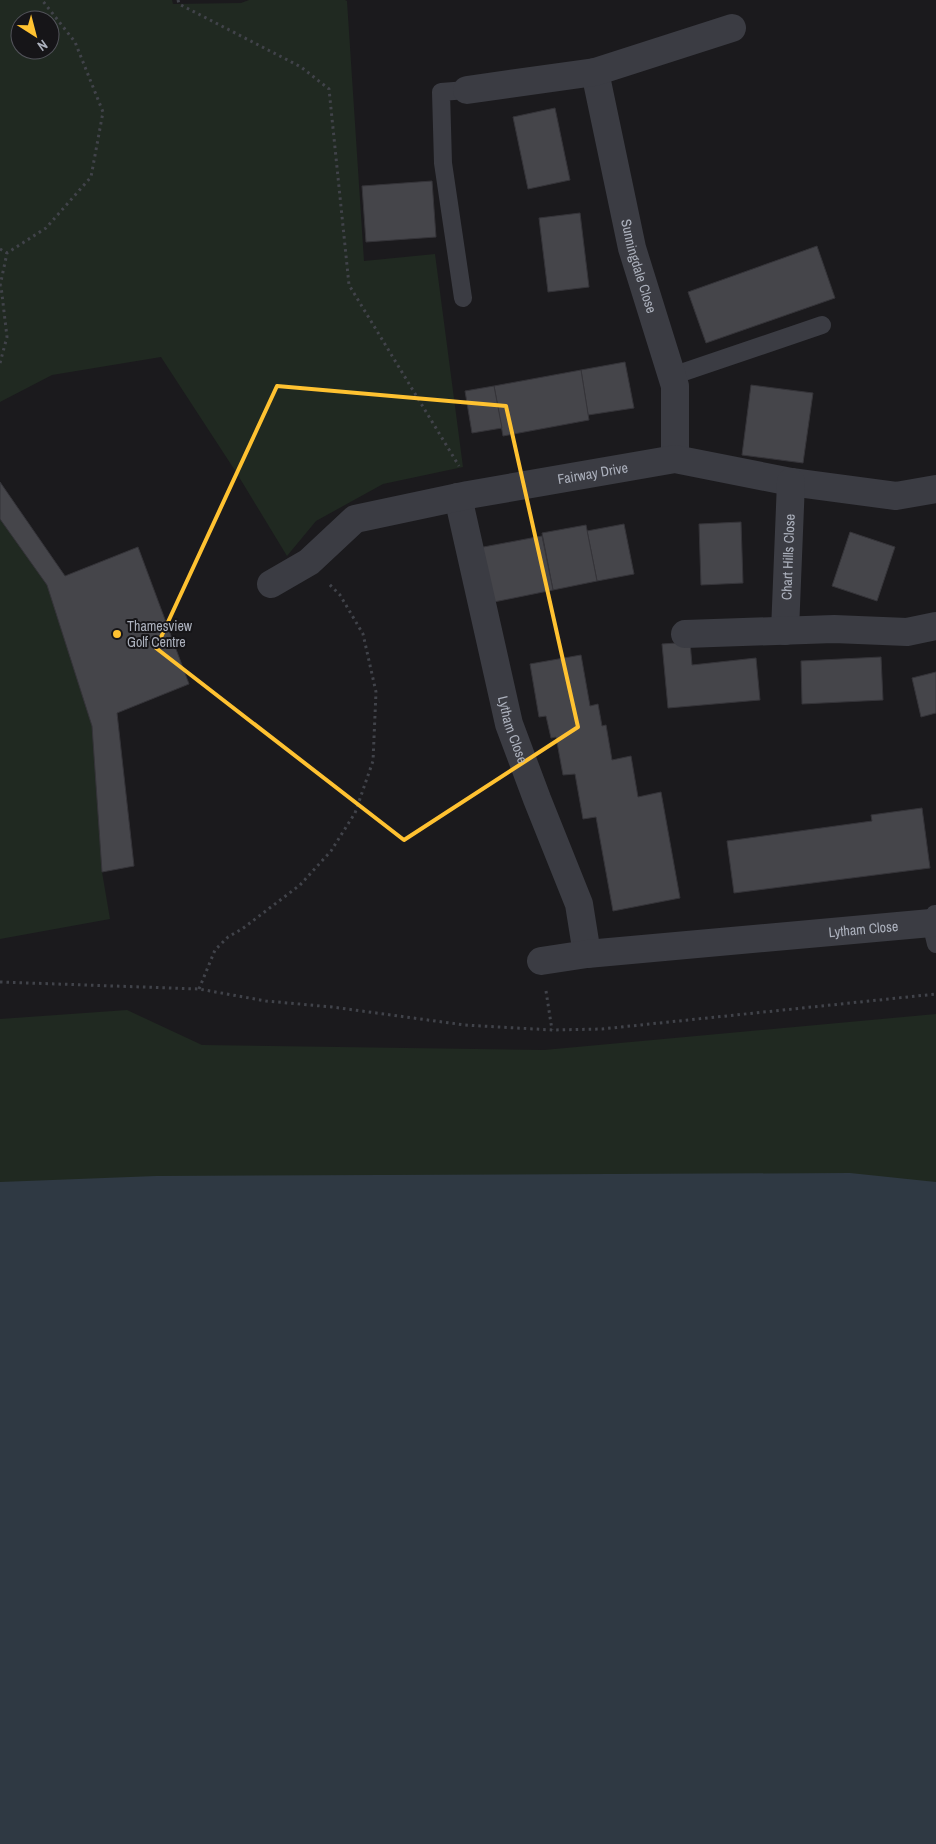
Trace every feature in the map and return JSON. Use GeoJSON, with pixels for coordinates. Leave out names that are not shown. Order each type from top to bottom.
{"type":"FeatureCollection","features":[{"type":"Feature","properties":{"kind":"street"},"geometry":{"type":"LineString","coordinates":[[467,90],[595,72],[732,28]]}},
{"type":"Feature","properties":{"kind":"street","name":"Sunningdale Close"},"geometry":{"type":"LineString","coordinates":[[595,72],[632,248],[675,386],[675,459]]}},
{"type":"Feature","properties":{"kind":"street","name":"Fairway Drive"},"geometry":{"type":"LineString","coordinates":[[271,584],[309,562],[355,519],[460,484],[675,459],[792,482],[896,496],[936,489]]}},
{"type":"Feature","properties":{"kind":"street","name":"Chart Hills Close"},"geometry":{"type":"LineString","coordinates":[[785,631],[792,482]]}},
{"type":"Feature","properties":{"kind":"street","name":"Lytham Close"},"geometry":{"type":"LineString","coordinates":[[460,484],[509,724],[536,798],[579,904],[587,954]]}},
{"type":"Feature","properties":{"kind":"street"},"geometry":{"type":"LineString","coordinates":[[685,634],[834,630],[907,632],[936,626]]}},
{"type":"Feature","properties":{"kind":"street","name":"Lytham Close"},"geometry":{"type":"LineString","coordinates":[[541,961],[587,954],[934,926]]}},
{"type":"Feature","properties":{"kind":"lane"},"geometry":{"type":"LineString","coordinates":[[463,298],[443,163],[441,92],[467,90]]}},
{"type":"Feature","properties":{"kind":"lane"},"geometry":{"type":"LineString","coordinates":[[672,376],[822,325]]}},
{"type":"Feature","properties":{"kind":"path"},"geometry":{"type":"LineString","coordinates":[[0,362],[7,337],[0,286],[7,253],[46,228],[91,177],[103,112],[75,42],[42,0]]}},
{"type":"Feature","properties":{"kind":"path"},"geometry":{"type":"LineString","coordinates":[[178,0],[179,4],[301,67],[329,89],[349,285],[460,484]]}},
{"type":"Feature","properties":{"kind":"path"},"geometry":{"type":"LineString","coordinates":[[0,249],[7,253]]}},
{"type":"Feature","properties":{"kind":"path"},"geometry":{"type":"LineString","coordinates":[[199,988],[215,950],[228,937],[242,929],[300,885],[331,851],[355,813],[372,762],[376,692],[363,634],[340,595],[309,562]]}},
{"type":"Feature","properties":{"kind":"path"},"geometry":{"type":"LineString","coordinates":[[541,961],[552,1030]]}},
{"type":"Feature","properties":{"kind":"path"},"geometry":{"type":"LineString","coordinates":[[0,982],[199,988],[266,1001],[332,1007],[465,1025],[552,1030],[602,1028],[936,994]]}},
{"type":"Feature","properties":{"kind":"highlighted area"},"geometry":{"type":"Polygon","coordinates":[[[277,386],[506,406],[578,727],[404,840],[156,648],[277,386]]]}},
{"type":"Feature","properties":{"kind":"shaded area"},"geometry":{"type":"Polygon","coordinates":[[[0,0],[172,0],[173,4],[241,3],[249,0],[347,1],[364,261],[435,254],[463,467],[383,484],[316,521],[287,556],[236,472],[161,357],[52,375],[0,402],[0,0]]]}},
{"type":"Feature","properties":{"kind":"shaded area"},"geometry":{"type":"Polygon","coordinates":[[[0,519],[47,585],[92,726],[102,872],[110,919],[0,939],[0,519]]]}},
{"type":"Feature","properties":{"kind":"shaded area"},"geometry":{"type":"Polygon","coordinates":[[[127,1010],[202,1045],[544,1050],[936,1014],[936,1595],[0,1844],[0,1019],[127,1010]]]}},
{"type":"Feature","properties":{"kind":"shaded area"},"geometry":{"type":"Polygon","coordinates":[[[850,1173],[936,1182],[936,1844],[0,1844],[0,1182],[156,1176],[850,1173]]]}},
{"type":"Feature","properties":{"kind":"building"},"geometry":{"type":"Polygon","coordinates":[[[555,108],[570,180],[528,189],[513,117],[555,108]]]}},
{"type":"Feature","properties":{"kind":"building"},"geometry":{"type":"Polygon","coordinates":[[[432,181],[436,237],[366,242],[362,186],[432,181]]]}},
{"type":"Feature","properties":{"kind":"building"},"geometry":{"type":"Polygon","coordinates":[[[580,213],[589,287],[548,292],[539,218],[580,213]]]}},
{"type":"Feature","properties":{"kind":"building"},"geometry":{"type":"Polygon","coordinates":[[[817,246],[835,298],[706,343],[688,292],[817,246]]]}},
{"type":"Feature","properties":{"kind":"building"},"geometry":{"type":"Polygon","coordinates":[[[625,362],[634,408],[588,415],[581,370],[625,362]]]}},
{"type":"Feature","properties":{"kind":"building"},"geometry":{"type":"Polygon","coordinates":[[[581,370],[589,420],[503,436],[494,386],[581,370]]]}},
{"type":"Feature","properties":{"kind":"building"},"geometry":{"type":"Polygon","coordinates":[[[751,385],[813,393],[803,463],[742,455],[751,385]]]}},
{"type":"Feature","properties":{"kind":"building"},"geometry":{"type":"Polygon","coordinates":[[[494,386],[502,428],[472,433],[465,391],[494,386]]]}},
{"type":"Feature","properties":{"kind":"building","name":"Thamesview Golf Centre"},"geometry":{"type":"Polygon","coordinates":[[[0,482],[65,576],[138,547],[189,684],[117,713],[134,866],[102,872],[92,726],[47,585],[0,519],[0,482]]]}},
{"type":"Feature","properties":{"kind":"building"},"geometry":{"type":"Polygon","coordinates":[[[741,522],[743,583],[701,585],[699,524],[741,522]]]}},
{"type":"Feature","properties":{"kind":"building"},"geometry":{"type":"Polygon","coordinates":[[[624,524],[634,574],[597,581],[587,531],[624,524]]]}},
{"type":"Feature","properties":{"kind":"building"},"geometry":{"type":"Polygon","coordinates":[[[586,525],[597,581],[553,590],[542,533],[586,525]]]}},
{"type":"Feature","properties":{"kind":"building"},"geometry":{"type":"Polygon","coordinates":[[[850,532],[895,547],[877,601],[832,586],[850,532]]]}},
{"type":"Feature","properties":{"kind":"building"},"geometry":{"type":"Polygon","coordinates":[[[542,536],[553,590],[489,603],[478,548],[542,536]]]}},
{"type":"Feature","properties":{"kind":"building"},"geometry":{"type":"Polygon","coordinates":[[[690,642],[692,665],[756,658],[760,700],[668,708],[662,644],[690,642]]]}},
{"type":"Feature","properties":{"kind":"building"},"geometry":{"type":"Polygon","coordinates":[[[581,655],[590,706],[598,704],[602,726],[606,725],[612,760],[631,756],[638,797],[661,792],[680,898],[613,911],[596,817],[583,819],[575,774],[563,775],[556,737],[551,738],[546,716],[539,717],[530,664],[581,655]]]}},
{"type":"Feature","properties":{"kind":"building"},"geometry":{"type":"Polygon","coordinates":[[[881,657],[883,700],[802,704],[801,661],[881,657]]]}},
{"type":"Feature","properties":{"kind":"building"},"geometry":{"type":"Polygon","coordinates":[[[936,672],[936,713],[921,717],[912,678],[936,672]]]}},
{"type":"Feature","properties":{"kind":"building"},"geometry":{"type":"Polygon","coordinates":[[[922,808],[930,868],[734,893],[727,841],[872,821],[871,815],[922,808]]]}},
{"type":"Feature","properties":{"kind":"place","name":"Thamesview Golf Centre"},"geometry":{"type":"Point","coordinates":[117,634]}}]}
